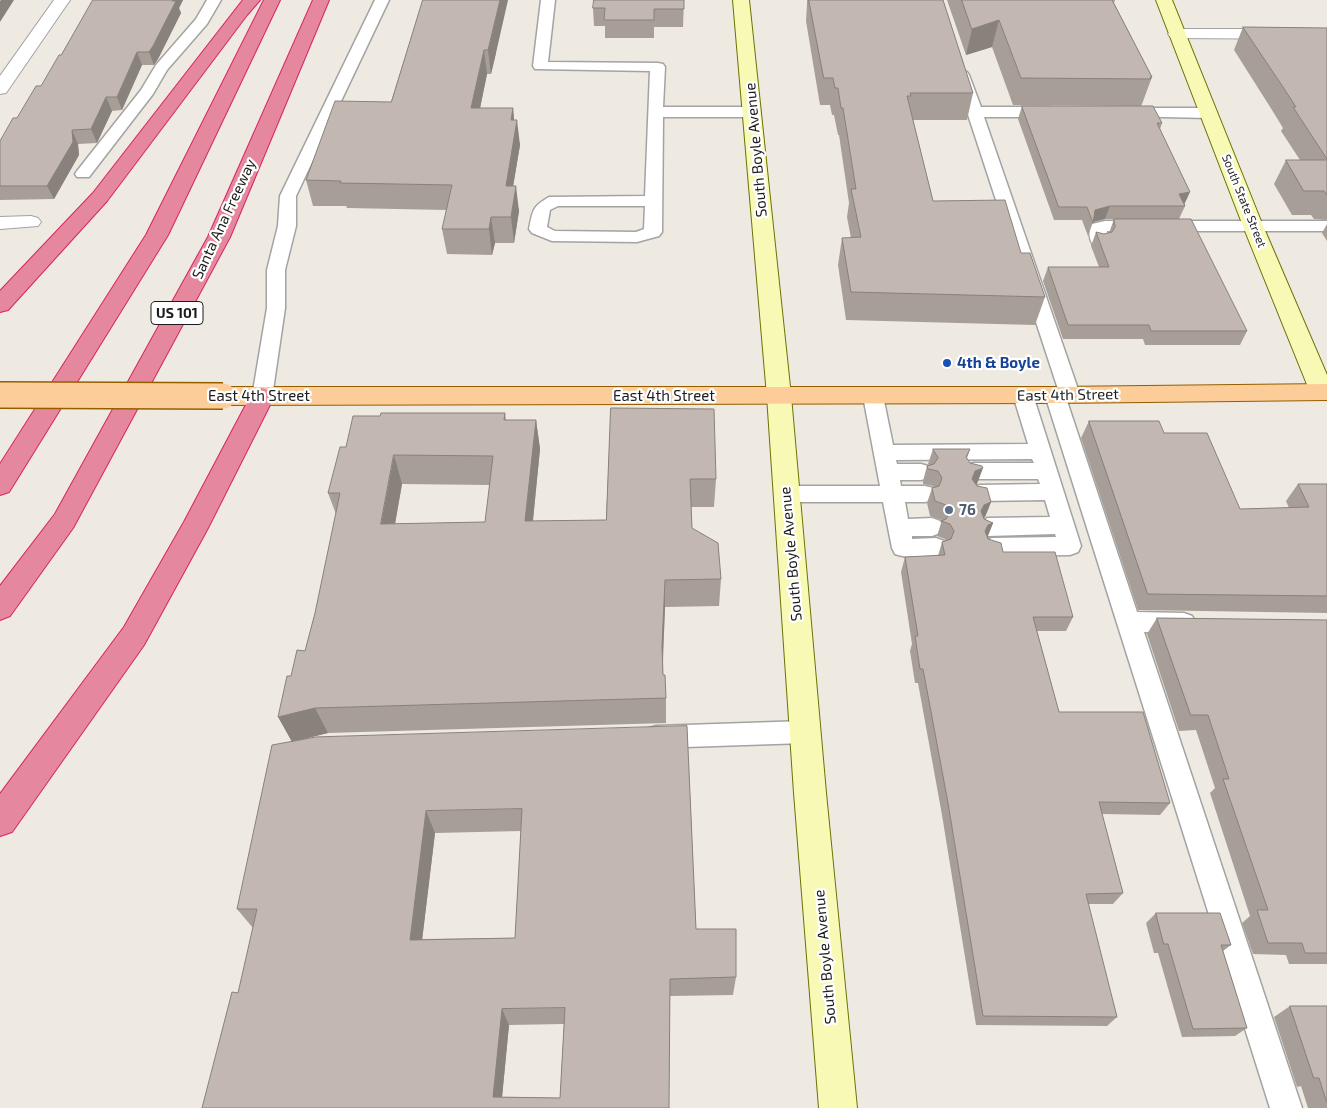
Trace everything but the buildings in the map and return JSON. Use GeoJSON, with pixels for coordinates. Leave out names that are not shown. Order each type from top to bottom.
{"type":"FeatureCollection","features":[{"type":"Feature","properties":{"kind":"highway"},"geometry":{"type":"LineString","coordinates":[[0,305],[100,197],[241,11],[252,0]]}},
{"type":"Feature","properties":{"kind":"highway"},"geometry":{"type":"LineString","coordinates":[[0,485],[157,235],[272,0]]}},
{"type":"Feature","properties":{"kind":"highway","name":"Santa Ana Freeway"},"geometry":{"type":"LineString","coordinates":[[0,608],[64,521],[219,237],[322,0]]}},
{"type":"Feature","properties":{"kind":"highway"},"geometry":{"type":"LineString","coordinates":[[0,821],[134,636],[195,528],[262,397]]}},
{"type":"Feature","properties":{"kind":"main road","name":"South Boyle Avenue"},"geometry":{"type":"LineString","coordinates":[[741,0],[779,396],[805,732],[838,1108]]}},
{"type":"Feature","properties":{"kind":"main road","name":"South State Street"},"geometry":{"type":"LineString","coordinates":[[1164,0],[1254,226],[1325,394]]}},
{"type":"Feature","properties":{"kind":"main road","name":"East 4th Street"},"geometry":{"type":"LineString","coordinates":[[0,395],[262,397],[1325,394]]}},
{"type":"Feature","properties":{"kind":"street"},"geometry":{"type":"LineString","coordinates":[[0,90],[62,0]]}},
{"type":"Feature","properties":{"kind":"street"},"geometry":{"type":"LineString","coordinates":[[1177,34],[1327,34]]}},
{"type":"Feature","properties":{"kind":"street"},"geometry":{"type":"LineString","coordinates":[[0,223],[31,222]]}},
{"type":"Feature","properties":{"kind":"lane"},"geometry":{"type":"LineString","coordinates":[[83,174],[148,92],[160,68],[202,20],[214,0]]}},
{"type":"Feature","properties":{"kind":"lane"},"geometry":{"type":"LineString","coordinates":[[262,397],[276,308],[276,270],[287,226],[288,196],[382,0]]}},
{"type":"Feature","properties":{"kind":"lane"},"geometry":{"type":"LineString","coordinates":[[548,0],[540,66],[658,67],[652,201],[653,232],[637,237],[552,236],[538,229],[542,208],[555,201],[652,201]]}},
{"type":"Feature","properties":{"kind":"lane"},"geometry":{"type":"LineString","coordinates":[[956,56],[1062,395],[1128,622],[1286,1108]]}},
{"type":"Feature","properties":{"kind":"lane"},"geometry":{"type":"LineString","coordinates":[[655,112],[752,112]]}},
{"type":"Feature","properties":{"kind":"lane"},"geometry":{"type":"LineString","coordinates":[[974,112],[1062,112]]}},
{"type":"Feature","properties":{"kind":"lane"},"geometry":{"type":"LineString","coordinates":[[1111,113],[1208,113]]}},
{"type":"Feature","properties":{"kind":"lane"},"geometry":{"type":"LineString","coordinates":[[1099,240],[1098,228],[1105,226],[1327,226]]}},
{"type":"Feature","properties":{"kind":"lane"},"geometry":{"type":"LineString","coordinates":[[990,537],[1063,526],[1023,395]]}},
{"type":"Feature","properties":{"kind":"lane"},"geometry":{"type":"LineString","coordinates":[[873,396],[904,548],[934,537]]}},
{"type":"Feature","properties":{"kind":"lane"},"geometry":{"type":"LineString","coordinates":[[887,462],[1043,461]]}},
{"type":"Feature","properties":{"kind":"lane"},"geometry":{"type":"LineString","coordinates":[[974,471],[1043,461]]}},
{"type":"Feature","properties":{"kind":"lane"},"geometry":{"type":"LineString","coordinates":[[887,462],[921,472]]}},
{"type":"Feature","properties":{"kind":"lane"},"geometry":{"type":"LineString","coordinates":[[980,493],[1053,492]]}},
{"type":"Feature","properties":{"kind":"lane"},"geometry":{"type":"LineString","coordinates":[[786,494],[925,494]]}},
{"type":"Feature","properties":{"kind":"lane"},"geometry":{"type":"LineString","coordinates":[[1128,622],[1208,623]]}},
{"type":"Feature","properties":{"kind":"lane"},"geometry":{"type":"LineString","coordinates":[[632,738],[805,732]]}},
{"type":"Feature","properties":{"kind":"place","name":"4th & Boyle"},"geometry":{"type":"Point","coordinates":[947,363]}},
{"type":"Feature","properties":{"kind":"place","name":"76"},"geometry":{"type":"Point","coordinates":[949,510]}}]}
